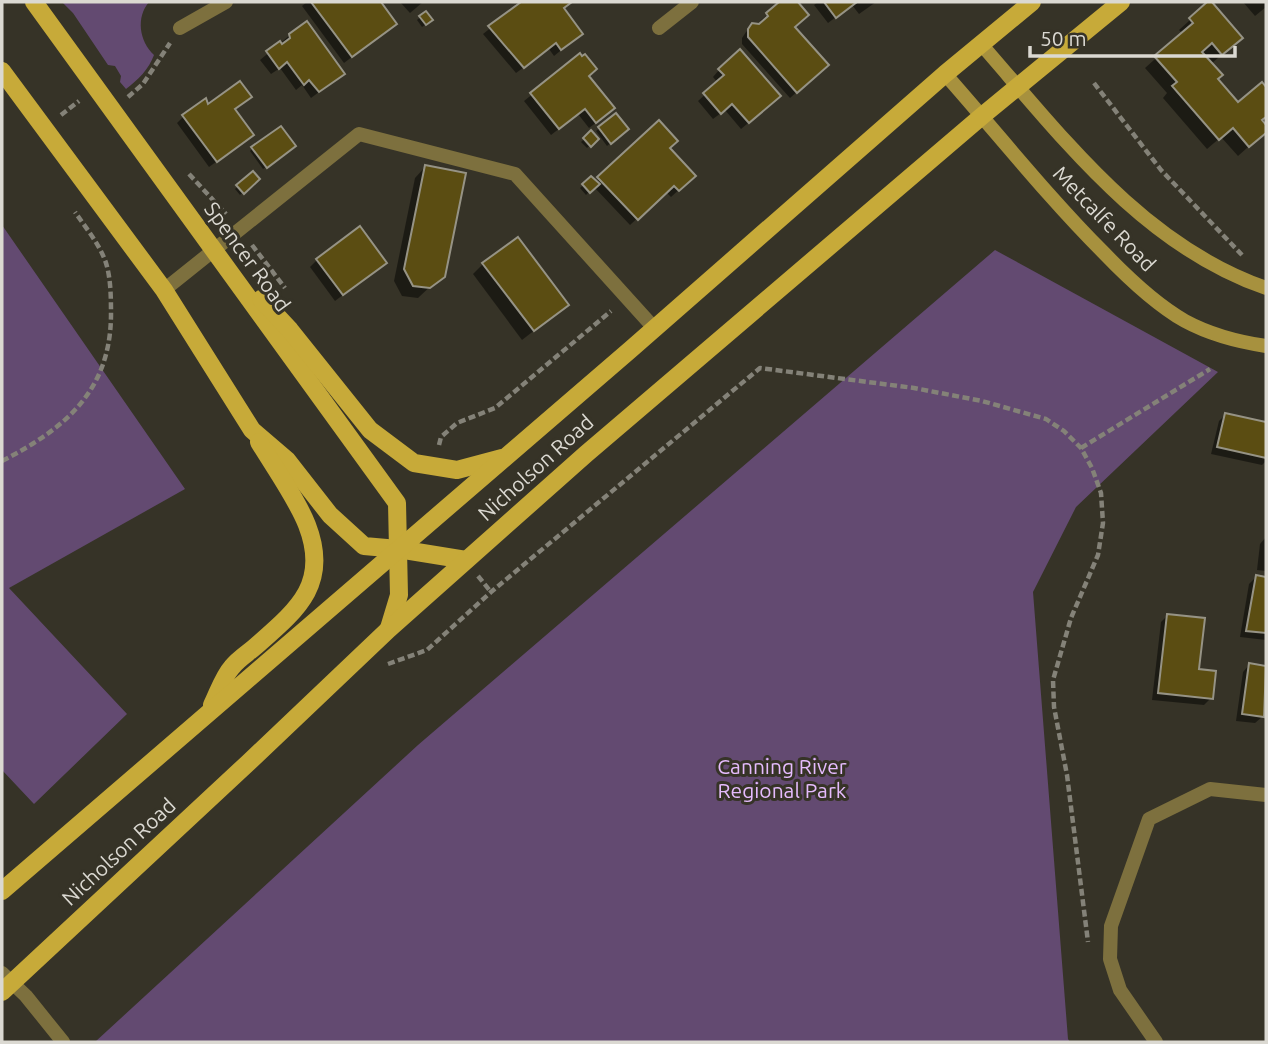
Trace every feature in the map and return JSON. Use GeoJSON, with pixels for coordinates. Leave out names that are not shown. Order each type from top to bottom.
{"type":"FeatureCollection","features":[{"type":"Feature","properties":{"kind":"main road","name":"Spencer Road"},"geometry":{"type":"LineString","coordinates":[[34,2],[397,503],[399,595],[389,629]]}},
{"type":"Feature","properties":{"kind":"main road","name":"Nicholson Road"},"geometry":{"type":"LineString","coordinates":[[2,891],[945,74],[1032,2]]}},
{"type":"Feature","properties":{"kind":"main road","name":"Nicholson Road"},"geometry":{"type":"LineString","coordinates":[[5,983],[248,763],[389,629],[596,445],[982,116],[1121,2]]}},
{"type":"Feature","properties":{"kind":"main road","name":"Metcalfe Road"},"geometry":{"type":"LineString","coordinates":[[981,44],[1107,184],[1149,223],[1205,261],[1266,288]]}},
{"type":"Feature","properties":{"kind":"main road"},"geometry":{"type":"LineString","coordinates":[[2,72],[164,290],[252,430],[306,522],[313,543],[315,563],[312,581],[305,597],[276,628],[231,667],[208,715]]}},
{"type":"Feature","properties":{"kind":"main road","name":"Metcalfe Road"},"geometry":{"type":"LineString","coordinates":[[945,74],[1078,228],[1168,311],[1210,332],[1266,346]]}},
{"type":"Feature","properties":{"kind":"main road"},"geometry":{"type":"LineString","coordinates":[[215,251],[290,330],[370,430],[394,450],[414,463],[457,470],[506,456]]}},
{"type":"Feature","properties":{"kind":"main road"},"geometry":{"type":"LineString","coordinates":[[252,430],[287,460],[330,515],[364,546],[398,548],[466,561]]}},
{"type":"Feature","properties":{"kind":"street"},"geometry":{"type":"LineString","coordinates":[[180,28],[226,2]]}},
{"type":"Feature","properties":{"kind":"street"},"geometry":{"type":"LineString","coordinates":[[659,28],[692,2]]}},
{"type":"Feature","properties":{"kind":"street"},"geometry":{"type":"LineString","coordinates":[[164,290],[359,134],[515,174],[655,328]]}},
{"type":"Feature","properties":{"kind":"street"},"geometry":{"type":"LineString","coordinates":[[1156,1042],[1120,990],[1110,959],[1111,926],[1149,819],[1210,789],[1266,795]]}},
{"type":"Feature","properties":{"kind":"street"},"geometry":{"type":"LineString","coordinates":[[5,983],[26,996],[64,1042]]}},
{"type":"Feature","properties":{"kind":"path"},"geometry":{"type":"LineString","coordinates":[[127,97],[143,84],[180,28]]}},
{"type":"Feature","properties":{"kind":"path"},"geometry":{"type":"LineString","coordinates":[[1094,83],[1161,170],[1245,258]]}},
{"type":"Feature","properties":{"kind":"path"},"geometry":{"type":"LineString","coordinates":[[120,87],[134,107]]}},
{"type":"Feature","properties":{"kind":"path"},"geometry":{"type":"LineString","coordinates":[[53,121],[80,100]]}},
{"type":"Feature","properties":{"kind":"path"},"geometry":{"type":"LineString","coordinates":[[187,173],[241,230],[290,295]]}},
{"type":"Feature","properties":{"kind":"path"},"geometry":{"type":"LineString","coordinates":[[2,461],[32,445],[75,411],[94,388],[107,354],[111,327],[111,295],[106,263],[92,236],[70,204]]}},
{"type":"Feature","properties":{"kind":"path"},"geometry":{"type":"LineString","coordinates":[[435,456],[441,437],[457,423],[495,408],[627,298]]}},
{"type":"Feature","properties":{"kind":"path"},"geometry":{"type":"LineString","coordinates":[[491,592],[760,368],[914,388],[982,401],[1046,419],[1064,430],[1081,448],[1101,493],[1103,523],[1098,555],[1071,618],[1053,680],[1054,707],[1067,775],[1088,945]]}},
{"type":"Feature","properties":{"kind":"path"},"geometry":{"type":"LineString","coordinates":[[1081,448],[1210,369]]}},
{"type":"Feature","properties":{"kind":"green space"},"geometry":{"type":"Polygon","coordinates":[[[62,2],[149,2],[142,15],[141,29],[145,43],[154,55],[139,78],[126,89],[120,82],[121,76],[115,66],[108,65],[73,13],[62,2]]]}},
{"type":"Feature","properties":{"kind":"green space"},"geometry":{"type":"Polygon","coordinates":[[[2,225],[185,489],[9,588],[127,714],[34,804],[2,770],[2,225]]]}},
{"type":"Feature","properties":{"kind":"green space","name":"Canning River Regional Park"},"geometry":{"type":"Polygon","coordinates":[[[995,250],[1218,372],[1076,507],[1033,592],[1070,1042],[95,1042],[418,745],[995,250]]]}},
{"type":"Feature","properties":{"kind":"building"},"geometry":{"type":"Polygon","coordinates":[[[311,2],[381,2],[397,24],[352,57],[311,2]]]}},
{"type":"Feature","properties":{"kind":"building"},"geometry":{"type":"Polygon","coordinates":[[[521,2],[572,2],[564,8],[583,34],[561,50],[556,43],[524,68],[488,26],[521,2]]]}},
{"type":"Feature","properties":{"kind":"building"},"geometry":{"type":"Polygon","coordinates":[[[779,2],[798,2],[809,15],[795,27],[829,65],[797,93],[748,37],[748,29],[752,23],[759,24],[768,16],[766,13],[779,2]]]}},
{"type":"Feature","properties":{"kind":"building"},"geometry":{"type":"Polygon","coordinates":[[[824,2],[857,2],[836,18],[824,2]]]}},
{"type":"Feature","properties":{"kind":"building"},"geometry":{"type":"Polygon","coordinates":[[[1207,2],[1212,2],[1243,38],[1222,55],[1212,43],[1202,52],[1223,75],[1218,79],[1238,102],[1262,82],[1266,87],[1266,117],[1262,120],[1266,125],[1266,133],[1249,147],[1233,128],[1219,140],[1172,86],[1177,82],[1154,56],[1193,23],[1189,18],[1207,2]]]}},
{"type":"Feature","properties":{"kind":"building"},"geometry":{"type":"Polygon","coordinates":[[[426,11],[433,20],[426,25],[419,16],[426,11]]]}},
{"type":"Feature","properties":{"kind":"building"},"geometry":{"type":"Polygon","coordinates":[[[307,21],[345,74],[319,92],[309,80],[304,85],[287,62],[279,69],[266,51],[280,41],[282,44],[290,38],[289,34],[307,21]]]}},
{"type":"Feature","properties":{"kind":"building"},"geometry":{"type":"Polygon","coordinates":[[[740,49],[781,96],[749,123],[732,104],[721,114],[703,93],[724,75],[718,69],[740,49]]]}},
{"type":"Feature","properties":{"kind":"building"},"geometry":{"type":"Polygon","coordinates":[[[580,53],[582,56],[585,54],[597,69],[589,76],[615,108],[596,123],[585,109],[559,129],[530,93],[580,53]]]}},
{"type":"Feature","properties":{"kind":"building"},"geometry":{"type":"Polygon","coordinates":[[[240,81],[252,97],[235,109],[254,135],[217,162],[182,115],[206,98],[208,104],[240,81]]]}},
{"type":"Feature","properties":{"kind":"building"},"geometry":{"type":"Polygon","coordinates":[[[616,113],[629,129],[611,144],[598,127],[616,113]]]}},
{"type":"Feature","properties":{"kind":"building"},"geometry":{"type":"Polygon","coordinates":[[[659,120],[678,141],[670,148],[696,176],[679,191],[674,186],[638,220],[597,177],[659,120]]]}},
{"type":"Feature","properties":{"kind":"building"},"geometry":{"type":"Polygon","coordinates":[[[281,126],[296,146],[267,168],[251,147],[281,126]]]}},
{"type":"Feature","properties":{"kind":"building"},"geometry":{"type":"Polygon","coordinates":[[[591,130],[599,139],[591,147],[583,138],[591,130]]]}},
{"type":"Feature","properties":{"kind":"building"},"geometry":{"type":"Polygon","coordinates":[[[425,165],[466,173],[445,277],[430,288],[413,286],[404,269],[425,165]]]}},
{"type":"Feature","properties":{"kind":"building"},"geometry":{"type":"Polygon","coordinates":[[[253,171],[260,179],[244,194],[236,185],[253,171]]]}},
{"type":"Feature","properties":{"kind":"building"},"geometry":{"type":"Polygon","coordinates":[[[591,176],[600,184],[590,193],[582,184],[591,176]]]}},
{"type":"Feature","properties":{"kind":"building"},"geometry":{"type":"Polygon","coordinates":[[[360,226],[387,263],[343,295],[316,259],[360,226]]]}},
{"type":"Feature","properties":{"kind":"building"},"geometry":{"type":"Polygon","coordinates":[[[518,237],[569,305],[534,331],[482,263],[518,237]]]}},
{"type":"Feature","properties":{"kind":"building"},"geometry":{"type":"Polygon","coordinates":[[[1225,413],[1266,422],[1266,458],[1217,447],[1225,413]]]}},
{"type":"Feature","properties":{"kind":"building"},"geometry":{"type":"Polygon","coordinates":[[[1256,575],[1266,577],[1266,633],[1246,631],[1256,575]]]}},
{"type":"Feature","properties":{"kind":"building"},"geometry":{"type":"Polygon","coordinates":[[[1167,614],[1205,618],[1199,669],[1216,671],[1213,699],[1158,693],[1167,614]]]}},
{"type":"Feature","properties":{"kind":"building"},"geometry":{"type":"Polygon","coordinates":[[[1249,663],[1266,666],[1264,717],[1242,714],[1249,663]]]}}]}
